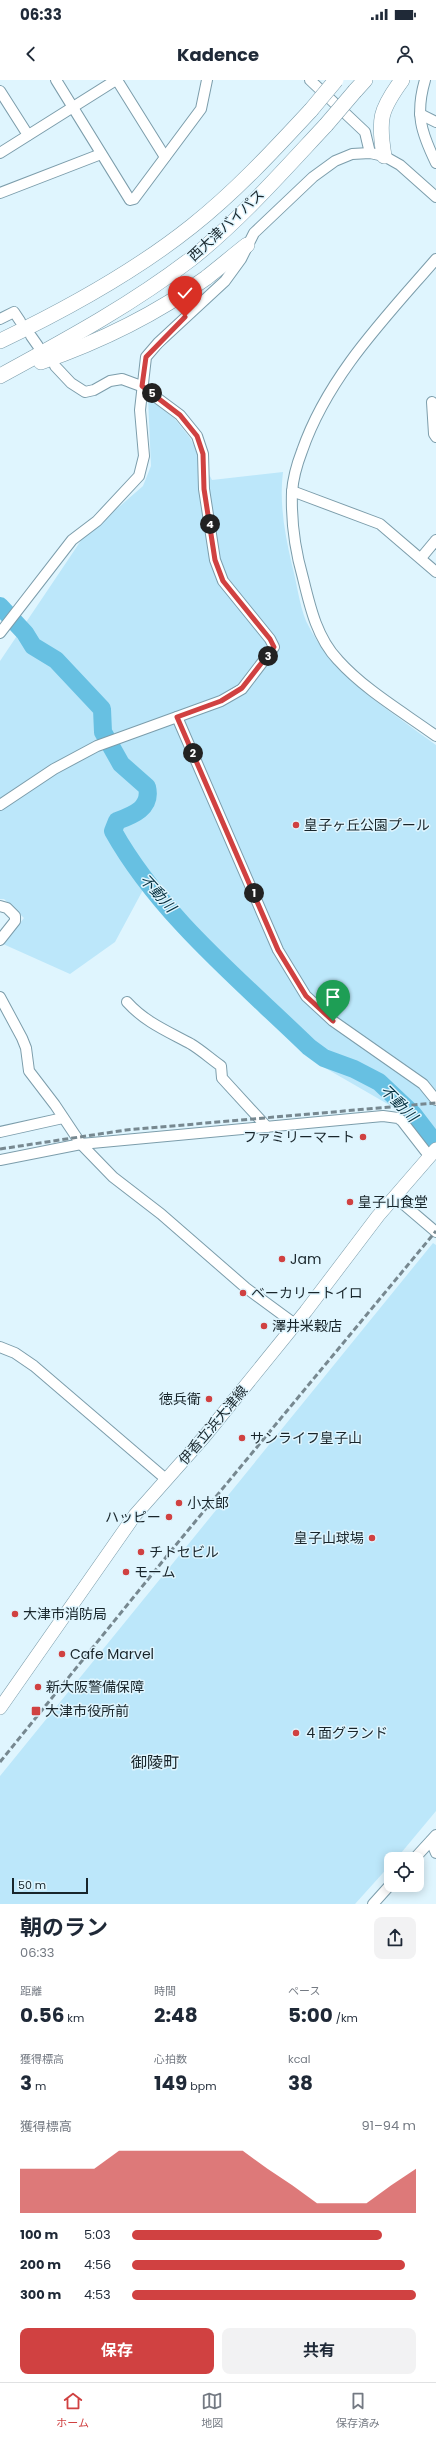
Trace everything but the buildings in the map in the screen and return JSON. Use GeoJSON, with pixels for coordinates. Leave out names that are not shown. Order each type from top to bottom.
{"type":"FeatureCollection","features":[{"type":"Feature","properties":{"kind":"highway","name":"西大津バイパス"},"geometry":{"type":"LineString","coordinates":[[0,341],[103,288],[192,226],[237,186],[311,110],[336,80]]}},
{"type":"Feature","properties":{"kind":"highway"},"geometry":{"type":"LineString","coordinates":[[377,154],[379,129],[383,110],[402,80]]}},
{"type":"Feature","properties":{"kind":"highway","name":"西大津バイパス"},"geometry":{"type":"LineString","coordinates":[[0,376],[104,319],[192,258],[231,223],[326,125],[360,85]]}},
{"type":"Feature","properties":{"kind":"highway"},"geometry":{"type":"LineString","coordinates":[[0,376],[84,347],[121,330],[206,278],[247,245]]}},
{"type":"Feature","properties":{"kind":"main road","name":"伊香立浜大津線"},"geometry":{"type":"LineString","coordinates":[[0,1708],[115,1542],[204,1437],[395,1196],[433,1154]]}},
{"type":"Feature","properties":{"kind":"street"},"geometry":{"type":"LineString","coordinates":[[56,80],[130,200],[134,199],[200,109],[207,80]]}},
{"type":"Feature","properties":{"kind":"street"},"geometry":{"type":"LineString","coordinates":[[0,153],[116,80],[165,157]]}},
{"type":"Feature","properties":{"kind":"street"},"geometry":{"type":"LineString","coordinates":[[310,80],[365,132],[377,154]]}},
{"type":"Feature","properties":{"kind":"street"},"geometry":{"type":"LineString","coordinates":[[425,80],[420,103],[422,132],[436,163]]}},
{"type":"Feature","properties":{"kind":"street"},"geometry":{"type":"LineString","coordinates":[[0,91],[28,135]]}},
{"type":"Feature","properties":{"kind":"street"},"geometry":{"type":"LineString","coordinates":[[420,114],[436,122]]}},
{"type":"Feature","properties":{"kind":"street"},"geometry":{"type":"LineString","coordinates":[[0,193],[101,154]]}},
{"type":"Feature","properties":{"kind":"street"},"geometry":{"type":"LineString","coordinates":[[0,633],[72,540],[97,521],[139,476],[144,456],[140,410],[146,357],[158,343],[224,281],[241,259],[254,233],[314,177],[335,161],[352,154],[377,154],[400,165],[423,183],[436,197]]}},
{"type":"Feature","properties":{"kind":"street"},"geometry":{"type":"LineString","coordinates":[[436,259],[363,344],[322,405],[296,469],[292,491],[294,540],[313,619],[324,640],[337,660],[356,677],[436,736]]}},
{"type":"Feature","properties":{"kind":"street"},"geometry":{"type":"LineString","coordinates":[[0,319],[14,312],[20,321]]}},
{"type":"Feature","properties":{"kind":"street"},"geometry":{"type":"LineString","coordinates":[[31,336],[38,346]]}},
{"type":"Feature","properties":{"kind":"street"},"geometry":{"type":"LineString","coordinates":[[0,806],[54,768],[97,746],[221,701],[242,688],[274,647],[270,639],[223,581],[218,567],[204,489],[203,454],[197,436],[180,415],[142,386],[122,379],[110,381],[94,390],[85,392],[71,383],[55,366]]}},
{"type":"Feature","properties":{"kind":"street"},"geometry":{"type":"LineString","coordinates":[[432,402],[434,434],[436,437]]}},
{"type":"Feature","properties":{"kind":"street"},"geometry":{"type":"LineString","coordinates":[[292,491],[380,524],[436,572]]}},
{"type":"Feature","properties":{"kind":"street"},"geometry":{"type":"LineString","coordinates":[[421,558],[436,540]]}},
{"type":"Feature","properties":{"kind":"street"},"geometry":{"type":"LineString","coordinates":[[177,717],[278,950],[306,996],[333,1021],[423,1084],[436,1100]]}},
{"type":"Feature","properties":{"kind":"street"},"geometry":{"type":"LineString","coordinates":[[0,906],[7,908],[16,916],[15,921],[0,940]]}},
{"type":"Feature","properties":{"kind":"street"},"geometry":{"type":"LineString","coordinates":[[0,997],[26,1048],[29,1071],[55,1105],[81,1144],[113,1177],[161,1214],[246,1288],[295,1324]]}},
{"type":"Feature","properties":{"kind":"street"},"geometry":{"type":"LineString","coordinates":[[127,1002],[138,1014],[164,1031],[192,1045],[221,1066],[222,1078],[267,1127]]}},
{"type":"Feature","properties":{"kind":"street"},"geometry":{"type":"LineString","coordinates":[[0,1160],[81,1144],[383,1116],[398,1118],[433,1154]]}},
{"type":"Feature","properties":{"kind":"street"},"geometry":{"type":"LineString","coordinates":[[0,1132],[63,1118]]}},
{"type":"Feature","properties":{"kind":"street"},"geometry":{"type":"LineString","coordinates":[[395,1196],[436,1232]]}},
{"type":"Feature","properties":{"kind":"street"},"geometry":{"type":"LineString","coordinates":[[0,1348],[15,1352],[34,1366],[166,1480]]}},
{"type":"Feature","properties":{"kind":"street"},"geometry":{"type":"LineString","coordinates":[[434,1838],[436,1853]]}},
{"type":"Feature","properties":{"kind":"street"},"geometry":{"type":"LineString","coordinates":[[421,1852],[434,1838]]}},
{"type":"Feature","properties":{"kind":"street"},"geometry":{"type":"LineString","coordinates":[[373,1904],[384,1892]]}},
{"type":"Feature","properties":{"kind":"shaded area"},"geometry":{"type":"Polygon","coordinates":[[[148,398],[175,419],[190,438],[212,480],[283,472],[282,507],[289,554],[306,621],[317,641],[346,675],[363,690],[436,745],[436,1142],[432,1148],[405,1114],[320,1065],[144,888],[115,942],[70,974],[3,944],[24,918],[4,899],[0,899],[0,661],[82,539],[143,486],[151,466],[148,398]]]}},
{"type":"Feature","properties":{"kind":"shaded area"},"geometry":{"type":"Polygon","coordinates":[[[433,1243],[436,1245],[436,1811],[402,1852],[384,1852],[384,1872],[355,1904],[0,1904],[0,1776],[433,1243]]]}},
{"type":"Feature","properties":{"kind":"waterway","name":"不動川"},"geometry":{"type":"LineString","coordinates":[[0,606],[25,633],[33,646],[56,660],[102,709],[103,732],[121,764],[147,787],[148,794],[144,805],[135,813],[117,821],[113,831],[132,862],[154,891],[177,919],[309,1047],[324,1058],[354,1069],[379,1082],[413,1114],[436,1144]]}},
{"type":"Feature","properties":{"kind":"railway"},"geometry":{"type":"LineString","coordinates":[[0,1149],[126,1130],[436,1103]]}},
{"type":"Feature","properties":{"kind":"railway"},"geometry":{"type":"LineString","coordinates":[[0,1762],[175,1546],[436,1231]]}},
{"type":"Feature","properties":{"kind":"place","name":"皇子ヶ丘公園プール"},"geometry":{"type":"Point","coordinates":[296,825]}},
{"type":"Feature","properties":{"kind":"place","name":"ファミリーマート"},"geometry":{"type":"Point","coordinates":[363,1137]}},
{"type":"Feature","properties":{"kind":"place","name":"皇子山食堂"},"geometry":{"type":"Point","coordinates":[350,1202]}},
{"type":"Feature","properties":{"kind":"place","name":"Jam"},"geometry":{"type":"Point","coordinates":[282,1259]}},
{"type":"Feature","properties":{"kind":"place","name":"ベーカリートイロ"},"geometry":{"type":"Point","coordinates":[243,1293]}},
{"type":"Feature","properties":{"kind":"place","name":"澤井米穀店"},"geometry":{"type":"Point","coordinates":[264,1326]}},
{"type":"Feature","properties":{"kind":"place","name":"徳兵衛"},"geometry":{"type":"Point","coordinates":[209,1399]}},
{"type":"Feature","properties":{"kind":"place","name":"サンライフ皇子山"},"geometry":{"type":"Point","coordinates":[242,1438]}},
{"type":"Feature","properties":{"kind":"place","name":"小太郎"},"geometry":{"type":"Point","coordinates":[179,1503]}},
{"type":"Feature","properties":{"kind":"place","name":"ハッピー"},"geometry":{"type":"Point","coordinates":[169,1517]}},
{"type":"Feature","properties":{"kind":"place","name":"皇子山球場"},"geometry":{"type":"Point","coordinates":[372,1538]}},
{"type":"Feature","properties":{"kind":"place","name":"チトセビル"},"geometry":{"type":"Point","coordinates":[141,1552]}},
{"type":"Feature","properties":{"kind":"place","name":"モーム"},"geometry":{"type":"Point","coordinates":[126,1572]}},
{"type":"Feature","properties":{"kind":"place","name":"大津市消防局"},"geometry":{"type":"Point","coordinates":[15,1614]}},
{"type":"Feature","properties":{"kind":"place","name":"Cafe Marvel"},"geometry":{"type":"Point","coordinates":[62,1654]}},
{"type":"Feature","properties":{"kind":"place","name":"新大阪警備保障"},"geometry":{"type":"Point","coordinates":[38,1687]}},
{"type":"Feature","properties":{"kind":"place","name":"大津市役所前"},"geometry":{"type":"Point","coordinates":[36,1711]}},
{"type":"Feature","properties":{"kind":"place","name":"４面グランド"},"geometry":{"type":"Point","coordinates":[296,1733]}},
{"type":"Feature","properties":{"kind":"district","name":"御陵町"},"geometry":{"type":"Point","coordinates":[155,1762]}},
{"type":"Feature","properties":{"kind":"route"},"geometry":{"type":"LineString","coordinates":[[185,317],[146,357],[142,386],[165,402],[180,415],[197,436],[203,454],[204,489],[215,560],[223,581],[238,603],[270,639],[274,647],[262,666],[242,688],[221,701],[177,717],[278,950],[306,996],[333,1021]]}}]}
